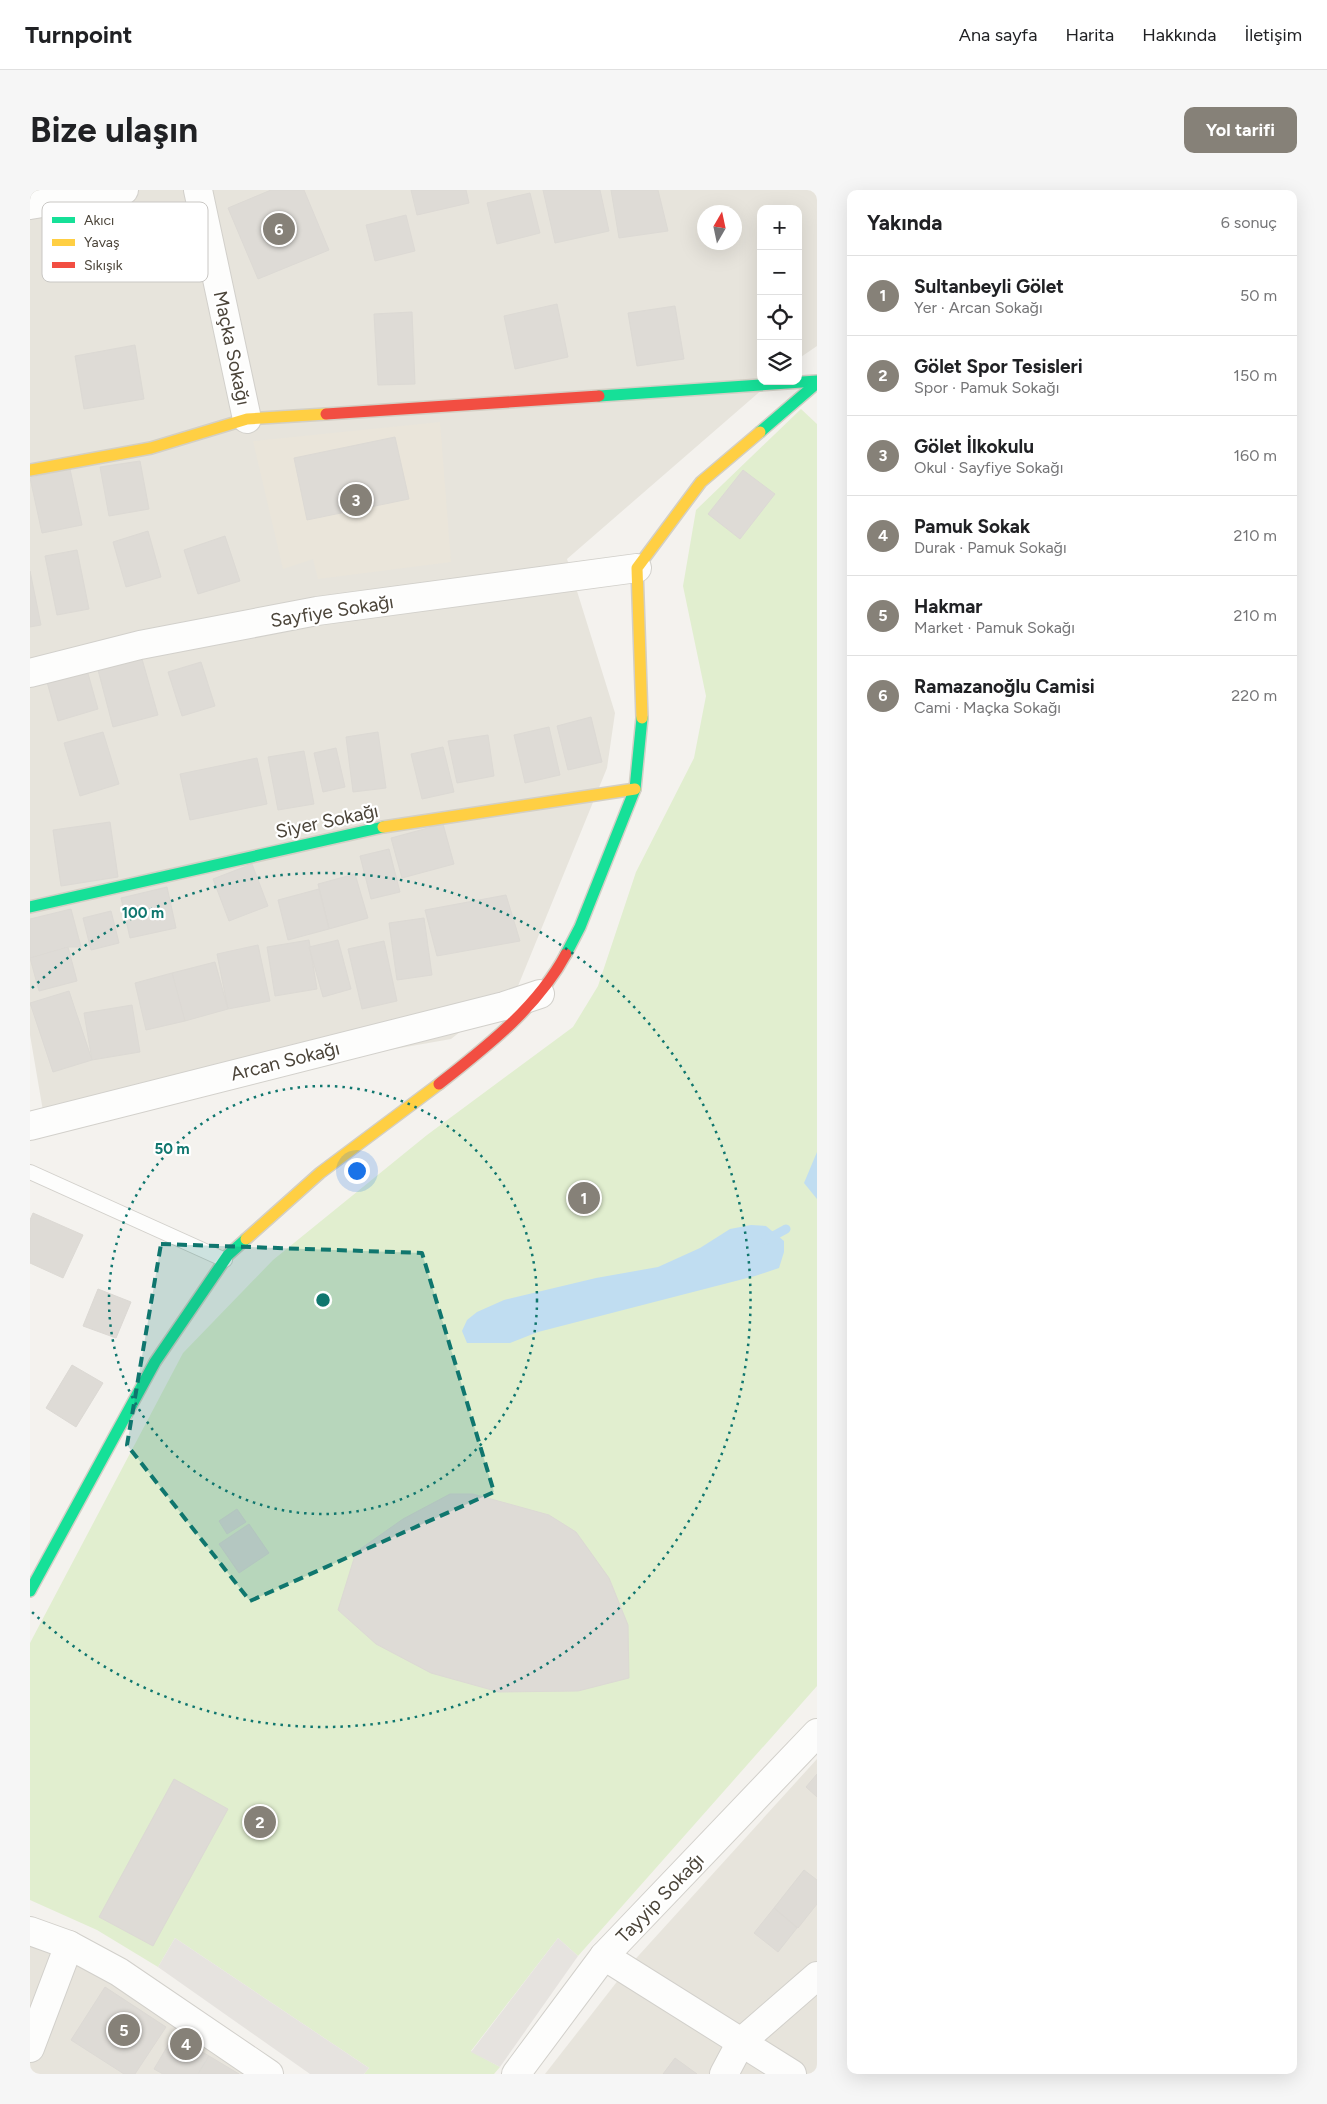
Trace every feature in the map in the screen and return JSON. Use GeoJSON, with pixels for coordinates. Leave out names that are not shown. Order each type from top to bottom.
{"type":"FeatureCollection","features":[{"type":"Feature","properties":{"kind":"street"},"geometry":{"type":"LineString","coordinates":[[49,202],[124,190]]}},
{"type":"Feature","properties":{"kind":"street","name":"Maçka Sokağı"},"geometry":{"type":"LineString","coordinates":[[208,237],[247,419]]}},
{"type":"Feature","properties":{"kind":"street"},"geometry":{"type":"LineString","coordinates":[[30,470],[151,448],[247,419],[817,382]]}},
{"type":"Feature","properties":{"kind":"street"},"geometry":{"type":"LineString","coordinates":[[30,1591],[155,1362],[225,1260],[320,1173],[396,1118],[486,1047],[540,994],[561,963],[580,927],[635,789],[642,728],[637,568],[701,482],[817,382]]}},
{"type":"Feature","properties":{"kind":"street","name":"Sayfiye Sokağı"},"geometry":{"type":"LineString","coordinates":[[30,673],[140,646],[317,612],[637,568]]}},
{"type":"Feature","properties":{"kind":"street","name":"Siyer Sokağı"},"geometry":{"type":"LineString","coordinates":[[30,907],[361,830],[635,789]]}},
{"type":"Feature","properties":{"kind":"street","name":"Arcan Sokağı"},"geometry":{"type":"LineString","coordinates":[[30,1126],[504,1006],[540,994]]}},
{"type":"Feature","properties":{"kind":"street","name":"Tayyip Sokağı"},"geometry":{"type":"LineString","coordinates":[[516,2074],[604,1956],[817,1733]]}},
{"type":"Feature","properties":{"kind":"street"},"geometry":{"type":"LineString","coordinates":[[30,1931],[69,1945],[119,1972],[269,2074]]}},
{"type":"Feature","properties":{"kind":"street"},"geometry":{"type":"LineString","coordinates":[[30,2048],[69,1945]]}},
{"type":"Feature","properties":{"kind":"street"},"geometry":{"type":"LineString","coordinates":[[604,1956],[792,2074]]}},
{"type":"Feature","properties":{"kind":"street"},"geometry":{"type":"LineString","coordinates":[[724,2074],[741,2042],[817,1976]]}},
{"type":"Feature","properties":{"kind":"lane"},"geometry":{"type":"LineString","coordinates":[[30,1172],[225,1260]]}},
{"type":"Feature","properties":{"kind":"highlighted area"},"geometry":{"type":"Polygon","coordinates":[[[161,1244],[422,1253],[494,1492],[250,1601],[127,1445],[161,1244]]]}},
{"type":"Feature","properties":{"kind":"shaded area"},"geometry":{"type":"Polygon","coordinates":[[[30,190],[817,190],[817,346],[802,356],[802,205],[757,205],[757,385],[767,385],[567,559],[615,713],[607,768],[518,986],[451,1039],[43,1111],[30,1035],[30,190]]]}},
{"type":"Feature","properties":{"kind":"shaded area"},"geometry":{"type":"Polygon","coordinates":[[[440,422],[451,562],[318,579],[313,559],[283,569],[253,441],[440,422]]]}},
{"type":"Feature","properties":{"kind":"shaded area"},"geometry":{"type":"Polygon","coordinates":[[[817,1759],[817,2074],[545,2074],[630,1965],[817,1759]]]}},
{"type":"Feature","properties":{"kind":"shaded area"},"geometry":{"type":"Polygon","coordinates":[[[30,1935],[73,1956],[250,2074],[30,2074],[30,1935]]]}},
{"type":"Feature","properties":{"kind":"shaded area"},"geometry":{"type":"Polygon","coordinates":[[[175,1938],[369,2068],[364,2074],[310,2074],[158,1967],[175,1938]]]}},
{"type":"Feature","properties":{"kind":"shaded area"},"geometry":{"type":"Polygon","coordinates":[[[558,1938],[578,1956],[500,2067],[471,2052],[558,1938]]]}},
{"type":"Feature","properties":{"kind":"green space"},"geometry":{"type":"Polygon","coordinates":[[[801,409],[817,424],[817,1686],[578,1956],[558,1938],[471,2051],[500,2067],[494,2074],[364,2074],[369,2068],[175,1938],[158,1967],[97,1930],[30,1900],[30,1643],[183,1353],[273,1260],[427,1135],[573,1027],[598,986],[636,872],[694,758],[706,696],[683,586],[696,510],[801,409]]]}},
{"type":"Feature","properties":{"kind":"water"},"geometry":{"type":"Polygon","coordinates":[[[817,1152],[817,1199],[804,1183],[817,1152]]]}},
{"type":"Feature","properties":{"kind":"water"},"geometry":{"type":"Polygon","coordinates":[[[751,1225],[766,1226],[784,1241],[784,1252],[779,1268],[755,1276],[538,1332],[510,1343],[467,1343],[462,1331],[467,1320],[477,1312],[504,1300],[596,1278],[658,1267],[700,1248],[730,1229],[751,1225]]]}},
{"type":"Feature","properties":{"kind":"building"},"geometry":{"type":"Polygon","coordinates":[[[271,190],[304,190],[329,250],[258,279],[228,208],[271,190]]]}},
{"type":"Feature","properties":{"kind":"building"},"geometry":{"type":"Polygon","coordinates":[[[411,190],[466,190],[469,203],[417,215],[411,190]]]}},
{"type":"Feature","properties":{"kind":"building"},"geometry":{"type":"Polygon","coordinates":[[[543,190],[600,190],[609,231],[555,243],[543,190]]]}},
{"type":"Feature","properties":{"kind":"building"},"geometry":{"type":"Polygon","coordinates":[[[611,190],[658,190],[668,231],[619,238],[611,190]]]}},
{"type":"Feature","properties":{"kind":"building"},"geometry":{"type":"Polygon","coordinates":[[[530,193],[540,233],[497,244],[487,203],[530,193]]]}},
{"type":"Feature","properties":{"kind":"building"},"geometry":{"type":"Polygon","coordinates":[[[406,215],[415,251],[375,261],[366,225],[406,215]]]}},
{"type":"Feature","properties":{"kind":"building"},"geometry":{"type":"Polygon","coordinates":[[[557,304],[568,357],[515,369],[504,316],[557,304]]]}},
{"type":"Feature","properties":{"kind":"building"},"geometry":{"type":"Polygon","coordinates":[[[675,306],[684,359],[637,366],[628,313],[675,306]]]}},
{"type":"Feature","properties":{"kind":"building"},"geometry":{"type":"Polygon","coordinates":[[[412,312],[415,384],[378,385],[374,314],[412,312]]]}},
{"type":"Feature","properties":{"kind":"building"},"geometry":{"type":"Polygon","coordinates":[[[135,345],[144,399],[84,409],[75,356],[135,345]]]}},
{"type":"Feature","properties":{"kind":"building"},"geometry":{"type":"Polygon","coordinates":[[[395,437],[409,499],[307,520],[294,458],[395,437]]]}},
{"type":"Feature","properties":{"kind":"building"},"geometry":{"type":"Polygon","coordinates":[[[140,461],[149,509],[109,516],[100,467],[140,461]]]}},
{"type":"Feature","properties":{"kind":"building"},"geometry":{"type":"Polygon","coordinates":[[[70,469],[82,525],[42,533],[30,478],[70,469]]]}},
{"type":"Feature","properties":{"kind":"building"},"geometry":{"type":"Polygon","coordinates":[[[743,470],[775,494],[740,539],[708,514],[743,470]]]}},
{"type":"Feature","properties":{"kind":"building"},"geometry":{"type":"Polygon","coordinates":[[[148,531],[161,577],[126,587],[113,542],[148,531]]]}},
{"type":"Feature","properties":{"kind":"building"},"geometry":{"type":"Polygon","coordinates":[[[225,536],[240,581],[198,594],[184,550],[225,536]]]}},
{"type":"Feature","properties":{"kind":"building"},"geometry":{"type":"Polygon","coordinates":[[[77,550],[89,609],[57,615],[45,556],[77,550]]]}},
{"type":"Feature","properties":{"kind":"building"},"geometry":{"type":"Polygon","coordinates":[[[30,571],[41,625],[30,627],[30,571]]]}},
{"type":"Feature","properties":{"kind":"building"},"geometry":{"type":"Polygon","coordinates":[[[140,652],[158,715],[113,727],[97,666],[140,652]]]}},
{"type":"Feature","properties":{"kind":"building"},"geometry":{"type":"Polygon","coordinates":[[[201,662],[215,706],[182,716],[168,672],[201,662]]]}},
{"type":"Feature","properties":{"kind":"building"},"geometry":{"type":"Polygon","coordinates":[[[85,663],[98,709],[58,721],[45,675],[85,663]]]}},
{"type":"Feature","properties":{"kind":"building"},"geometry":{"type":"Polygon","coordinates":[[[591,717],[602,762],[568,770],[557,726],[591,717]]]}},
{"type":"Feature","properties":{"kind":"building"},"geometry":{"type":"Polygon","coordinates":[[[549,727],[560,775],[525,783],[514,735],[549,727]]]}},
{"type":"Feature","properties":{"kind":"building"},"geometry":{"type":"Polygon","coordinates":[[[103,732],[119,784],[80,796],[64,743],[103,732]]]}},
{"type":"Feature","properties":{"kind":"building"},"geometry":{"type":"Polygon","coordinates":[[[378,732],[386,788],[353,792],[346,737],[378,732]]]}},
{"type":"Feature","properties":{"kind":"building"},"geometry":{"type":"Polygon","coordinates":[[[488,735],[494,776],[457,783],[448,741],[488,735]]]}},
{"type":"Feature","properties":{"kind":"building"},"geometry":{"type":"Polygon","coordinates":[[[443,747],[454,792],[422,799],[411,754],[443,747]]]}},
{"type":"Feature","properties":{"kind":"building"},"geometry":{"type":"Polygon","coordinates":[[[336,748],[345,787],[323,792],[314,753],[336,748]]]}},
{"type":"Feature","properties":{"kind":"building"},"geometry":{"type":"Polygon","coordinates":[[[304,751],[314,804],[278,810],[268,757],[304,751]]]}},
{"type":"Feature","properties":{"kind":"building"},"geometry":{"type":"Polygon","coordinates":[[[257,758],[267,804],[190,820],[180,774],[257,758]]]}},
{"type":"Feature","properties":{"kind":"building"},"geometry":{"type":"Polygon","coordinates":[[[110,822],[118,877],[61,886],[53,830],[110,822]]]}},
{"type":"Feature","properties":{"kind":"building"},"geometry":{"type":"Polygon","coordinates":[[[443,824],[454,864],[402,878],[391,838],[443,824]]]}},
{"type":"Feature","properties":{"kind":"building"},"geometry":{"type":"Polygon","coordinates":[[[389,849],[400,892],[371,899],[360,856],[389,849]]]}},
{"type":"Feature","properties":{"kind":"building"},"geometry":{"type":"Polygon","coordinates":[[[252,864],[268,906],[229,921],[213,879],[252,864]]]}},
{"type":"Feature","properties":{"kind":"building"},"geometry":{"type":"Polygon","coordinates":[[[355,874],[368,918],[329,929],[318,884],[355,874]]]}},
{"type":"Feature","properties":{"kind":"building"},"geometry":{"type":"Polygon","coordinates":[[[167,887],[176,928],[130,938],[121,898],[167,887]]]}},
{"type":"Feature","properties":{"kind":"building"},"geometry":{"type":"Polygon","coordinates":[[[319,889],[329,929],[288,940],[278,900],[319,889]]]}},
{"type":"Feature","properties":{"kind":"building"},"geometry":{"type":"Polygon","coordinates":[[[506,895],[520,941],[437,956],[425,910],[506,895]]]}},
{"type":"Feature","properties":{"kind":"building"},"geometry":{"type":"Polygon","coordinates":[[[71,909],[81,947],[68,947],[30,958],[30,919],[71,909]]]}},
{"type":"Feature","properties":{"kind":"building"},"geometry":{"type":"Polygon","coordinates":[[[111,911],[119,943],[91,950],[83,918],[111,911]]]}},
{"type":"Feature","properties":{"kind":"building"},"geometry":{"type":"Polygon","coordinates":[[[424,918],[432,975],[397,980],[389,923],[424,918]]]}},
{"type":"Feature","properties":{"kind":"building"},"geometry":{"type":"Polygon","coordinates":[[[309,940],[317,989],[275,996],[267,947],[309,940]]]}},
{"type":"Feature","properties":{"kind":"building"},"geometry":{"type":"Polygon","coordinates":[[[338,940],[351,989],[323,997],[309,947],[338,940]]]}},
{"type":"Feature","properties":{"kind":"building"},"geometry":{"type":"Polygon","coordinates":[[[384,941],[397,1001],[362,1009],[348,949],[384,941]]]}},
{"type":"Feature","properties":{"kind":"building"},"geometry":{"type":"Polygon","coordinates":[[[258,945],[270,1001],[228,1009],[217,954],[258,945]]]}},
{"type":"Feature","properties":{"kind":"building"},"geometry":{"type":"Polygon","coordinates":[[[68,947],[77,981],[39,991],[30,958],[68,947]]]}},
{"type":"Feature","properties":{"kind":"building"},"geometry":{"type":"Polygon","coordinates":[[[215,962],[228,1009],[185,1021],[172,973],[215,962]]]}},
{"type":"Feature","properties":{"kind":"building"},"geometry":{"type":"Polygon","coordinates":[[[172,973],[185,1021],[146,1030],[135,983],[172,973]]]}},
{"type":"Feature","properties":{"kind":"building"},"geometry":{"type":"Polygon","coordinates":[[[69,991],[92,1060],[53,1072],[30,1003],[69,991]]]}},
{"type":"Feature","properties":{"kind":"building"},"geometry":{"type":"Polygon","coordinates":[[[132,1005],[140,1052],[92,1060],[84,1013],[132,1005]]]}},
{"type":"Feature","properties":{"kind":"building"},"geometry":{"type":"Polygon","coordinates":[[[33,1213],[83,1235],[63,1278],[30,1263],[30,1220],[33,1213]]]}},
{"type":"Feature","properties":{"kind":"building"},"geometry":{"type":"Polygon","coordinates":[[[98,1289],[131,1302],[116,1338],[83,1326],[98,1289]]]}},
{"type":"Feature","properties":{"kind":"building"},"geometry":{"type":"Polygon","coordinates":[[[72,1365],[103,1383],[76,1427],[46,1408],[72,1365]]]}},
{"type":"Feature","properties":{"kind":"building"},"geometry":{"type":"Polygon","coordinates":[[[450,1494],[473,1494],[549,1515],[576,1532],[609,1578],[628,1625],[629,1678],[578,1691],[499,1692],[431,1673],[376,1644],[338,1610],[356,1552],[403,1519],[450,1494]]]}},
{"type":"Feature","properties":{"kind":"building"},"geometry":{"type":"Polygon","coordinates":[[[237,1509],[246,1522],[227,1534],[219,1521],[237,1509]]]}},
{"type":"Feature","properties":{"kind":"building"},"geometry":{"type":"Polygon","coordinates":[[[249,1524],[269,1553],[239,1573],[219,1544],[249,1524]]]}},
{"type":"Feature","properties":{"kind":"building"},"geometry":{"type":"Polygon","coordinates":[[[817,1774],[817,1797],[806,1787],[817,1774]]]}},
{"type":"Feature","properties":{"kind":"building"},"geometry":{"type":"Polygon","coordinates":[[[174,1779],[228,1809],[153,1946],[99,1917],[174,1779]]]}},
{"type":"Feature","properties":{"kind":"building"},"geometry":{"type":"Polygon","coordinates":[[[804,1870],[817,1880],[817,1904],[798,1928],[774,1908],[804,1870]]]}},
{"type":"Feature","properties":{"kind":"building"},"geometry":{"type":"Polygon","coordinates":[[[774,1908],[797,1928],[778,1952],[754,1933],[774,1908]]]}},
{"type":"Feature","properties":{"kind":"building"},"geometry":{"type":"Polygon","coordinates":[[[105,1987],[166,2027],[135,2074],[124,2074],[71,2040],[105,1987]]]}},
{"type":"Feature","properties":{"kind":"building"},"geometry":{"type":"Polygon","coordinates":[[[174,2035],[209,2056],[198,2074],[163,2074],[154,2069],[174,2035]]]}},
{"type":"Feature","properties":{"kind":"building"},"geometry":{"type":"Polygon","coordinates":[[[209,2056],[239,2074],[198,2074],[209,2056]]]}},
{"type":"Feature","properties":{"kind":"building"},"geometry":{"type":"Polygon","coordinates":[[[675,2058],[697,2074],[663,2074],[675,2058]]]}},
{"type":"Feature","properties":{"kind":"waterway"},"geometry":{"type":"LineString","coordinates":[[766,1240],[786,1229]]}},
{"type":"Feature","properties":{"kind":"traffic: fast"},"geometry":{"type":"LineString","coordinates":[[599,396],[817,381]]}},
{"type":"Feature","properties":{"kind":"traffic: fast"},"geometry":{"type":"LineString","coordinates":[[760,432],[817,383]]}},
{"type":"Feature","properties":{"kind":"traffic: fast"},"geometry":{"type":"LineString","coordinates":[[566,954],[580,927],[635,789],[642,718]]}},
{"type":"Feature","properties":{"kind":"traffic: fast"},"geometry":{"type":"LineString","coordinates":[[30,907],[383,827]]}},
{"type":"Feature","properties":{"kind":"traffic: fast"},"geometry":{"type":"LineString","coordinates":[[30,1591],[155,1362],[228,1255],[246,1239]]}},
{"type":"Feature","properties":{"kind":"traffic: slow"},"geometry":{"type":"LineString","coordinates":[[30,470],[151,448],[247,419],[326,414]]}},
{"type":"Feature","properties":{"kind":"traffic: slow"},"geometry":{"type":"LineString","coordinates":[[642,718],[637,568],[701,482],[760,432]]}},
{"type":"Feature","properties":{"kind":"traffic: slow"},"geometry":{"type":"LineString","coordinates":[[383,827],[635,789]]}},
{"type":"Feature","properties":{"kind":"traffic: slow"},"geometry":{"type":"LineString","coordinates":[[246,1239],[320,1173],[439,1084]]}},
{"type":"Feature","properties":{"kind":"traffic: jam"},"geometry":{"type":"LineString","coordinates":[[326,414],[599,396]]}},
{"type":"Feature","properties":{"kind":"traffic: jam"},"geometry":{"type":"LineString","coordinates":[[439,1084],[475,1056],[525,1009],[541,992],[566,954]]}},
{"type":"Feature","properties":{"kind":"place","name":"Ramazanoğlu Camisi"},"geometry":{"type":"Point","coordinates":[279,229]}},
{"type":"Feature","properties":{"kind":"place","name":"Gölet İlkokulu"},"geometry":{"type":"Point","coordinates":[356,500]}},
{"type":"Feature","properties":{"kind":"place","name":"Sultanbeyli Gölet"},"geometry":{"type":"Point","coordinates":[584,1198]}},
{"type":"Feature","properties":{"kind":"place","name":"Gölet Spor Tesisleri"},"geometry":{"type":"Point","coordinates":[260,1822]}},
{"type":"Feature","properties":{"kind":"place","name":"Hakmar"},"geometry":{"type":"Point","coordinates":[124,2030]}},
{"type":"Feature","properties":{"kind":"place","name":"Pamuk Sokak"},"geometry":{"type":"Point","coordinates":[186,2044]}}]}
